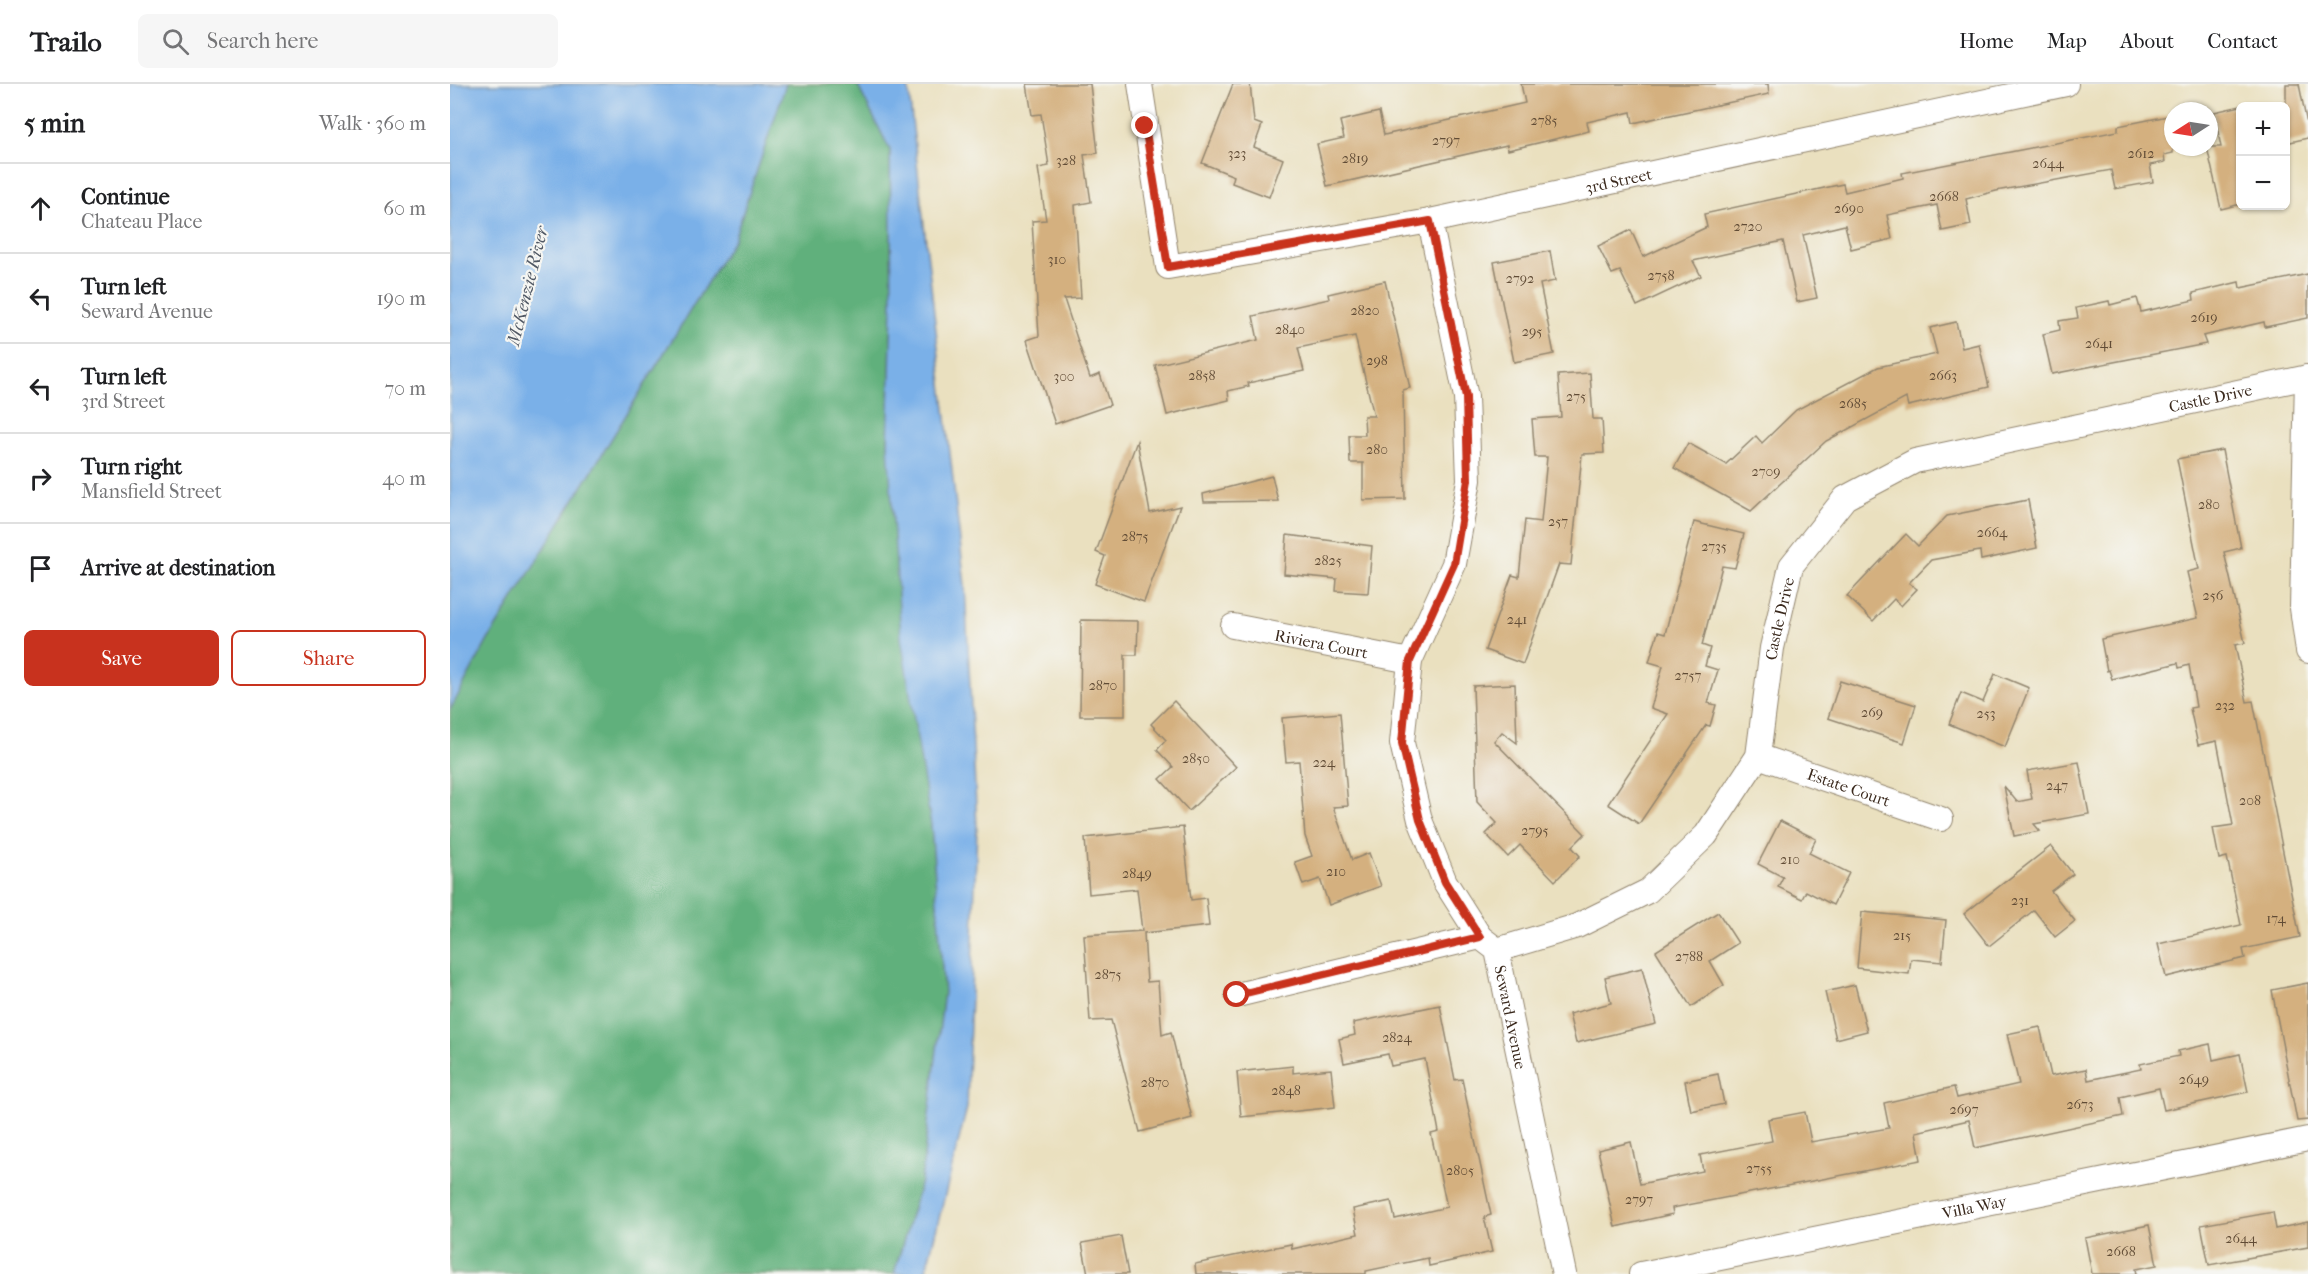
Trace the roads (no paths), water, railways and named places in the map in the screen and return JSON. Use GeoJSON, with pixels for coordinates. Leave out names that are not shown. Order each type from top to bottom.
{"type":"FeatureCollection","features":[{"type":"Feature","properties":{"kind":"street","name":"3rd Street"},"geometry":{"type":"LineString","coordinates":[[1140,84],[1168,267],[1430,221],[2004,91],[2066,84]]}},
{"type":"Feature","properties":{"kind":"street","name":"Seward Avenue"},"geometry":{"type":"LineString","coordinates":[[1430,221],[1466,397],[1468,480],[1454,564],[1410,661],[1402,743],[1420,820],[1445,882],[1488,944],[1564,1274]]}},
{"type":"Feature","properties":{"kind":"street"},"geometry":{"type":"LineString","coordinates":[[2308,377],[2302,608],[2308,651]]}},
{"type":"Feature","properties":{"kind":"street","name":"Castle Drive"},"geometry":{"type":"LineString","coordinates":[[1237,995],[1577,926],[1648,891],[1706,835],[1758,756],[1772,648],[1791,566],[1845,498],[1915,461],[2308,377]]}},
{"type":"Feature","properties":{"kind":"street","name":"Riviera Court"},"geometry":{"type":"LineString","coordinates":[[1233,626],[1410,661]]}},
{"type":"Feature","properties":{"kind":"street","name":"Estate Court"},"geometry":{"type":"LineString","coordinates":[[1758,756],[1941,819]]}},
{"type":"Feature","properties":{"kind":"street","name":"Villa Way"},"geometry":{"type":"LineString","coordinates":[[1641,1274],[2308,1139]]}},
{"type":"Feature","properties":{"kind":"water","name":"McKenzie River"},"geometry":{"type":"Polygon","coordinates":[[[450,84],[786,84],[734,239],[488,640],[450,710],[450,84]]]}},
{"type":"Feature","properties":{"kind":"water"},"geometry":{"type":"Polygon","coordinates":[[[857,84],[908,84],[965,585],[977,827],[967,1108],[925,1274],[894,1274],[921,1181],[944,992],[931,825],[901,638],[888,446],[892,303],[890,150],[857,84]]]}}]}
